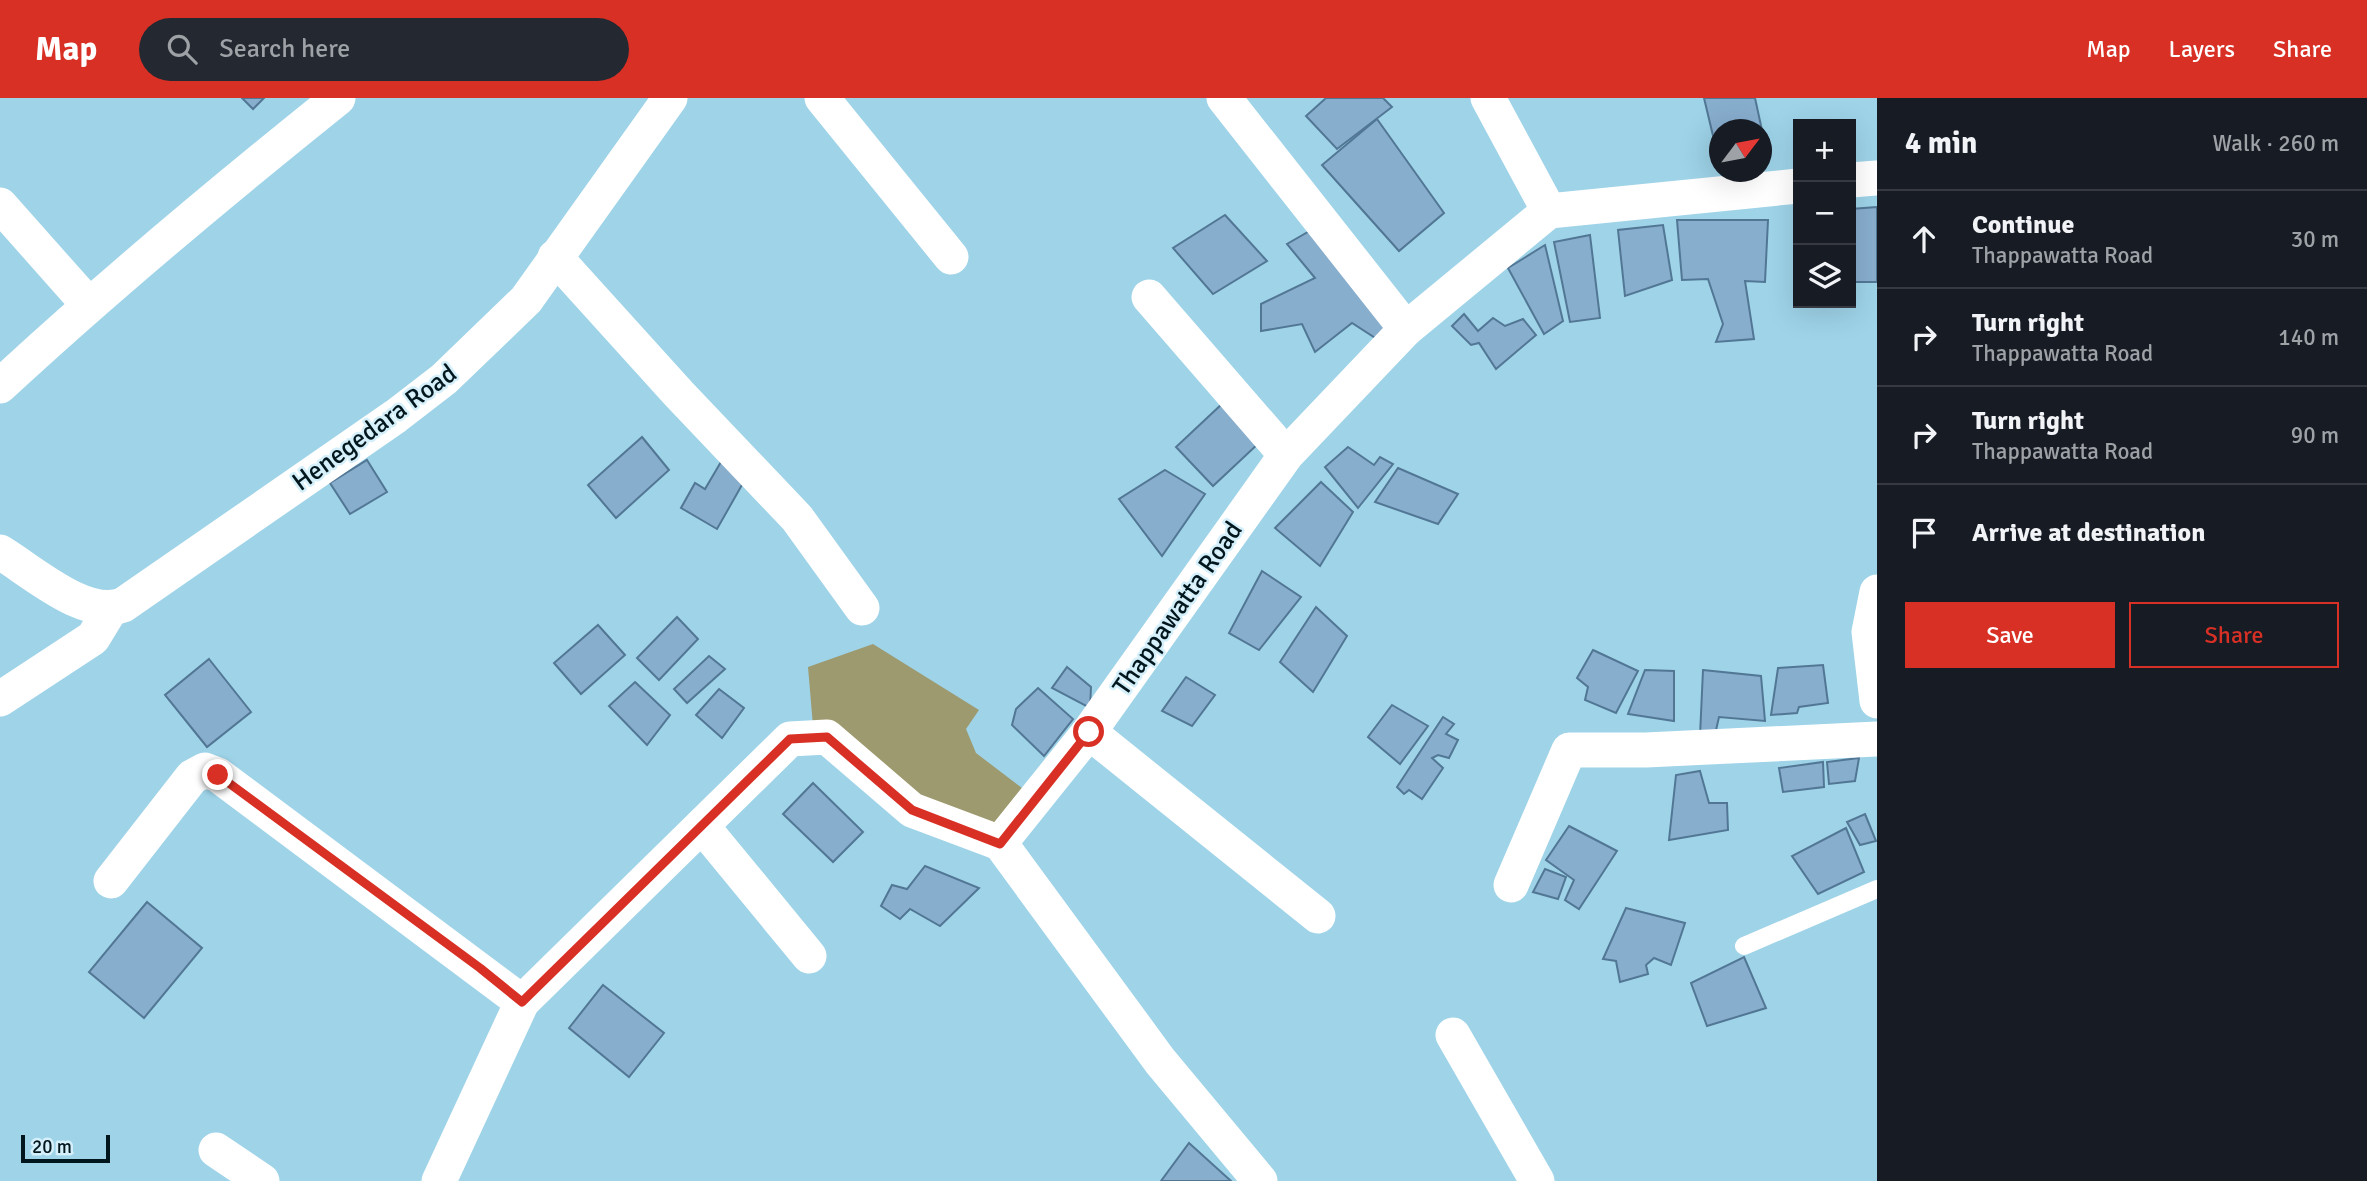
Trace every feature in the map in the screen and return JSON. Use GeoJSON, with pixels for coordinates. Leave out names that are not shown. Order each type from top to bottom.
{"type":"FeatureCollection","features":[{"type":"Feature","properties":{"kind":"street"},"geometry":{"type":"LineString","coordinates":[[0,386],[88,304],[338,98]]}},
{"type":"Feature","properties":{"kind":"street","name":"Henegedara Road"},"geometry":{"type":"LineString","coordinates":[[110,610],[123,605],[396,416],[444,379],[526,300],[670,98]]}},
{"type":"Feature","properties":{"kind":"street"},"geometry":{"type":"LineString","coordinates":[[822,98],[951,257]]}},
{"type":"Feature","properties":{"kind":"street"},"geometry":{"type":"LineString","coordinates":[[1224,98],[1406,329]]}},
{"type":"Feature","properties":{"kind":"street"},"geometry":{"type":"LineString","coordinates":[[1488,98],[1549,211],[1793,187]]}},
{"type":"Feature","properties":{"kind":"street"},"geometry":{"type":"LineString","coordinates":[[1856,180],[1877,178]]}},
{"type":"Feature","properties":{"kind":"street"},"geometry":{"type":"LineString","coordinates":[[0,205],[88,304]]}},
{"type":"Feature","properties":{"kind":"street","name":"Thappawatta Road"},"geometry":{"type":"LineString","coordinates":[[1000,844],[1089,732],[1286,455],[1406,329],[1549,211]]}},
{"type":"Feature","properties":{"kind":"street"},"geometry":{"type":"LineString","coordinates":[[555,257],[679,394],[797,518],[862,608]]}},
{"type":"Feature","properties":{"kind":"street"},"geometry":{"type":"LineString","coordinates":[[1149,297],[1286,455]]}},
{"type":"Feature","properties":{"kind":"street"},"geometry":{"type":"LineString","coordinates":[[0,552],[89,607],[110,610],[93,638],[0,699]]}},
{"type":"Feature","properties":{"kind":"street"},"geometry":{"type":"LineString","coordinates":[[1877,592],[1869,632],[1877,701]]}},
{"type":"Feature","properties":{"kind":"street"},"geometry":{"type":"LineString","coordinates":[[1089,732],[1318,916]]}},
{"type":"Feature","properties":{"kind":"street"},"geometry":{"type":"LineString","coordinates":[[439,1181],[522,1002],[790,739],[827,737],[912,810],[1000,844],[1160,1061],[1260,1181]]}},
{"type":"Feature","properties":{"kind":"street"},"geometry":{"type":"LineString","coordinates":[[1511,884],[1569,750],[1646,750],[1877,738]]}},
{"type":"Feature","properties":{"kind":"street"},"geometry":{"type":"LineString","coordinates":[[111,881],[192,777],[205,770],[218,775],[480,968],[522,1002]]}},
{"type":"Feature","properties":{"kind":"street"},"geometry":{"type":"LineString","coordinates":[[702,826],[809,956]]}},
{"type":"Feature","properties":{"kind":"street"},"geometry":{"type":"LineString","coordinates":[[1453,1035],[1537,1181]]}},
{"type":"Feature","properties":{"kind":"street"},"geometry":{"type":"LineString","coordinates":[[216,1150],[262,1181]]}},
{"type":"Feature","properties":{"kind":"lane"},"geometry":{"type":"LineString","coordinates":[[1744,946],[1877,889]]}},
{"type":"Feature","properties":{"kind":"shaded area"},"geometry":{"type":"Polygon","coordinates":[[[873,644],[979,710],[966,729],[976,753],[1026,791],[993,825],[910,800],[813,726],[808,667],[873,644]]]}},
{"type":"Feature","properties":{"kind":"building"},"geometry":{"type":"Polygon","coordinates":[[[242,98],[264,98],[253,109],[242,98]]]}},
{"type":"Feature","properties":{"kind":"building"},"geometry":{"type":"Polygon","coordinates":[[[1326,98],[1383,98],[1392,107],[1337,149],[1306,116],[1326,98]]]}},
{"type":"Feature","properties":{"kind":"building"},"geometry":{"type":"Polygon","coordinates":[[[1704,98],[1755,98],[1760,119],[1709,119],[1704,98]]]}},
{"type":"Feature","properties":{"kind":"building"},"geometry":{"type":"Polygon","coordinates":[[[1377,119],[1444,213],[1399,251],[1322,165],[1377,119]]]}},
{"type":"Feature","properties":{"kind":"building"},"geometry":{"type":"Polygon","coordinates":[[[1877,207],[1877,282],[1856,282],[1856,209],[1877,207]]]}},
{"type":"Feature","properties":{"kind":"building"},"geometry":{"type":"Polygon","coordinates":[[[1225,215],[1267,261],[1213,294],[1173,248],[1225,215]]]}},
{"type":"Feature","properties":{"kind":"building"},"geometry":{"type":"Polygon","coordinates":[[[1677,220],[1768,220],[1765,282],[1745,281],[1754,339],[1716,342],[1723,324],[1708,279],[1682,280],[1677,220]]]}},
{"type":"Feature","properties":{"kind":"building"},"geometry":{"type":"Polygon","coordinates":[[[1663,225],[1672,280],[1625,296],[1618,230],[1663,225]]]}},
{"type":"Feature","properties":{"kind":"building"},"geometry":{"type":"Polygon","coordinates":[[[1313,229],[1395,329],[1380,341],[1352,323],[1315,352],[1302,324],[1261,331],[1261,304],[1315,278],[1287,244],[1313,229]]]}},
{"type":"Feature","properties":{"kind":"building"},"geometry":{"type":"Polygon","coordinates":[[[1590,235],[1600,318],[1570,322],[1554,242],[1590,235]]]}},
{"type":"Feature","properties":{"kind":"building"},"geometry":{"type":"Polygon","coordinates":[[[1545,245],[1563,321],[1544,334],[1508,268],[1545,245]]]}},
{"type":"Feature","properties":{"kind":"building"},"geometry":{"type":"Polygon","coordinates":[[[1464,314],[1478,331],[1493,318],[1505,326],[1523,319],[1536,335],[1496,369],[1479,343],[1471,345],[1452,326],[1464,314]]]}},
{"type":"Feature","properties":{"kind":"building"},"geometry":{"type":"Polygon","coordinates":[[[1223,403],[1260,442],[1213,486],[1176,447],[1223,403]]]}},
{"type":"Feature","properties":{"kind":"building"},"geometry":{"type":"Polygon","coordinates":[[[642,437],[669,470],[616,518],[588,485],[642,437]]]}},
{"type":"Feature","properties":{"kind":"building"},"geometry":{"type":"Polygon","coordinates":[[[1348,447],[1374,465],[1380,457],[1393,464],[1358,508],[1325,467],[1348,447]]]}},
{"type":"Feature","properties":{"kind":"building"},"geometry":{"type":"Polygon","coordinates":[[[725,455],[751,469],[717,529],[681,508],[695,483],[705,489],[725,455]]]}},
{"type":"Feature","properties":{"kind":"building"},"geometry":{"type":"Polygon","coordinates":[[[367,460],[387,492],[350,514],[330,483],[367,460]]]}},
{"type":"Feature","properties":{"kind":"building"},"geometry":{"type":"Polygon","coordinates":[[[1398,468],[1458,494],[1438,524],[1375,502],[1398,468]]]}},
{"type":"Feature","properties":{"kind":"building"},"geometry":{"type":"Polygon","coordinates":[[[1165,470],[1205,494],[1162,556],[1119,499],[1165,470]]]}},
{"type":"Feature","properties":{"kind":"building"},"geometry":{"type":"Polygon","coordinates":[[[1321,482],[1353,512],[1320,566],[1275,528],[1321,482]]]}},
{"type":"Feature","properties":{"kind":"building"},"geometry":{"type":"Polygon","coordinates":[[[1262,571],[1301,597],[1259,650],[1229,633],[1262,571]]]}},
{"type":"Feature","properties":{"kind":"building"},"geometry":{"type":"Polygon","coordinates":[[[1316,607],[1347,636],[1313,692],[1280,662],[1316,607]]]}},
{"type":"Feature","properties":{"kind":"building"},"geometry":{"type":"Polygon","coordinates":[[[677,617],[698,639],[659,680],[637,658],[677,617]]]}},
{"type":"Feature","properties":{"kind":"building"},"geometry":{"type":"Polygon","coordinates":[[[598,625],[625,655],[581,694],[554,663],[598,625]]]}},
{"type":"Feature","properties":{"kind":"building"},"geometry":{"type":"Polygon","coordinates":[[[1593,650],[1638,671],[1616,713],[1585,700],[1588,687],[1577,678],[1593,650]]]}},
{"type":"Feature","properties":{"kind":"building"},"geometry":{"type":"Polygon","coordinates":[[[709,656],[725,669],[687,703],[674,689],[709,656]]]}},
{"type":"Feature","properties":{"kind":"building"},"geometry":{"type":"Polygon","coordinates":[[[209,659],[251,712],[207,747],[165,695],[209,659]]]}},
{"type":"Feature","properties":{"kind":"building"},"geometry":{"type":"Polygon","coordinates":[[[1823,665],[1828,703],[1799,707],[1797,713],[1771,715],[1778,668],[1823,665]]]}},
{"type":"Feature","properties":{"kind":"building"},"geometry":{"type":"Polygon","coordinates":[[[1067,667],[1091,687],[1090,708],[1052,688],[1067,667]]]}},
{"type":"Feature","properties":{"kind":"building"},"geometry":{"type":"Polygon","coordinates":[[[1645,670],[1674,671],[1674,721],[1628,714],[1645,670]]]}},
{"type":"Feature","properties":{"kind":"building"},"geometry":{"type":"Polygon","coordinates":[[[1703,670],[1761,676],[1765,721],[1719,717],[1714,739],[1700,736],[1703,670]]]}},
{"type":"Feature","properties":{"kind":"building"},"geometry":{"type":"Polygon","coordinates":[[[1186,677],[1215,695],[1192,726],[1162,711],[1186,677]]]}},
{"type":"Feature","properties":{"kind":"building"},"geometry":{"type":"Polygon","coordinates":[[[635,682],[670,715],[647,745],[609,706],[635,682]]]}},
{"type":"Feature","properties":{"kind":"building"},"geometry":{"type":"Polygon","coordinates":[[[1038,688],[1073,719],[1044,756],[1012,725],[1016,709],[1038,688]]]}},
{"type":"Feature","properties":{"kind":"building"},"geometry":{"type":"Polygon","coordinates":[[[719,689],[744,708],[722,738],[696,715],[719,689]]]}},
{"type":"Feature","properties":{"kind":"building"},"geometry":{"type":"Polygon","coordinates":[[[1392,705],[1428,726],[1400,764],[1368,737],[1392,705]]]}},
{"type":"Feature","properties":{"kind":"building"},"geometry":{"type":"Polygon","coordinates":[[[1443,717],[1454,724],[1446,734],[1458,740],[1449,758],[1438,755],[1432,758],[1443,768],[1422,799],[1409,790],[1404,794],[1397,787],[1443,717]]]}},
{"type":"Feature","properties":{"kind":"building"},"geometry":{"type":"Polygon","coordinates":[[[1859,758],[1855,781],[1829,784],[1827,762],[1859,758]]]}},
{"type":"Feature","properties":{"kind":"building"},"geometry":{"type":"Polygon","coordinates":[[[1823,762],[1824,787],[1783,792],[1779,768],[1823,762]]]}},
{"type":"Feature","properties":{"kind":"building"},"geometry":{"type":"Polygon","coordinates":[[[1700,771],[1709,803],[1727,803],[1728,830],[1669,840],[1676,775],[1700,771]]]}},
{"type":"Feature","properties":{"kind":"building"},"geometry":{"type":"Polygon","coordinates":[[[813,783],[863,832],[833,862],[783,814],[813,783]]]}},
{"type":"Feature","properties":{"kind":"building"},"geometry":{"type":"Polygon","coordinates":[[[1865,814],[1876,841],[1860,845],[1847,822],[1865,814]]]}},
{"type":"Feature","properties":{"kind":"building"},"geometry":{"type":"Polygon","coordinates":[[[1569,826],[1617,851],[1579,909],[1565,900],[1574,880],[1546,860],[1569,826]]]}},
{"type":"Feature","properties":{"kind":"building"},"geometry":{"type":"Polygon","coordinates":[[[1846,828],[1864,872],[1818,894],[1792,856],[1846,828]]]}},
{"type":"Feature","properties":{"kind":"building"},"geometry":{"type":"Polygon","coordinates":[[[925,866],[979,888],[940,926],[910,909],[900,919],[881,906],[892,885],[907,889],[925,866]]]}},
{"type":"Feature","properties":{"kind":"building"},"geometry":{"type":"Polygon","coordinates":[[[1545,869],[1566,877],[1558,899],[1533,892],[1545,869]]]}},
{"type":"Feature","properties":{"kind":"building"},"geometry":{"type":"Polygon","coordinates":[[[147,902],[202,948],[144,1018],[89,972],[147,902]]]}},
{"type":"Feature","properties":{"kind":"building"},"geometry":{"type":"Polygon","coordinates":[[[1626,908],[1685,923],[1671,965],[1654,958],[1646,965],[1648,974],[1620,982],[1616,961],[1603,959],[1626,908]]]}},
{"type":"Feature","properties":{"kind":"building"},"geometry":{"type":"Polygon","coordinates":[[[1744,957],[1766,1008],[1707,1026],[1691,983],[1744,957]]]}},
{"type":"Feature","properties":{"kind":"building"},"geometry":{"type":"Polygon","coordinates":[[[603,985],[664,1033],[629,1077],[569,1028],[603,985]]]}},
{"type":"Feature","properties":{"kind":"building"},"geometry":{"type":"Polygon","coordinates":[[[1189,1143],[1231,1181],[1161,1181],[1189,1143]]]}},
{"type":"Feature","properties":{"kind":"route"},"geometry":{"type":"LineString","coordinates":[[218,775],[480,968],[522,1002],[790,739],[827,737],[912,810],[1000,844],[1089,732]]}}]}
